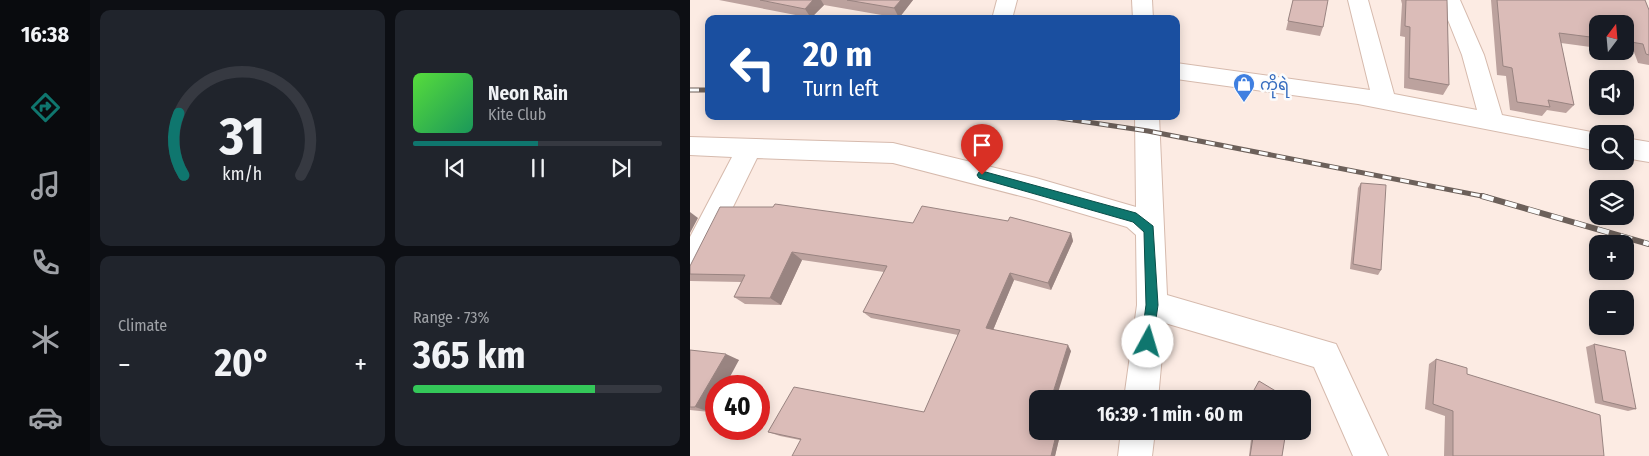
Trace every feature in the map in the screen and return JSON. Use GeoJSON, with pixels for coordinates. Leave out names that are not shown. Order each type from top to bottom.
{"type":"FeatureCollection","features":[{"type":"Feature","properties":{"kind":"street"},"geometry":{"type":"LineString","coordinates":[[1003,15],[1007,0]]}},
{"type":"Feature","properties":{"kind":"street"},"geometry":{"type":"LineString","coordinates":[[1142,0],[1143,15]]}},
{"type":"Feature","properties":{"kind":"street"},"geometry":{"type":"LineString","coordinates":[[1358,0],[1384,101]]}},
{"type":"Feature","properties":{"kind":"street"},"geometry":{"type":"LineString","coordinates":[[1450,0],[1473,55],[1492,122]]}},
{"type":"Feature","properties":{"kind":"street"},"geometry":{"type":"LineString","coordinates":[[1180,72],[1384,101],[1589,140]]}},
{"type":"Feature","properties":{"kind":"street"},"geometry":{"type":"LineString","coordinates":[[1143,390],[1152,305],[1147,120]]}},
{"type":"Feature","properties":{"kind":"street"},"geometry":{"type":"LineString","coordinates":[[690,146],[893,153],[1036,189],[1127,215],[1136,218],[1149,230]]}},
{"type":"Feature","properties":{"kind":"street"},"geometry":{"type":"LineString","coordinates":[[690,265],[749,148]]}},
{"type":"Feature","properties":{"kind":"street"},"geometry":{"type":"LineString","coordinates":[[1634,150],[1649,152]]}},
{"type":"Feature","properties":{"kind":"street"},"geometry":{"type":"LineString","coordinates":[[1152,305],[1325,355],[1371,456]]}},
{"type":"Feature","properties":{"kind":"street"},"geometry":{"type":"LineString","coordinates":[[1135,456],[1137,440]]}},
{"type":"Feature","properties":{"kind":"building"},"geometry":{"type":"Polygon","coordinates":[[[760,0],[813,0],[805,9],[760,0]]]}},
{"type":"Feature","properties":{"kind":"building"},"geometry":{"type":"Polygon","coordinates":[[[847,0],[901,0],[894,8],[847,0]]]}},
{"type":"Feature","properties":{"kind":"building"},"geometry":{"type":"Polygon","coordinates":[[[1293,0],[1328,0],[1323,27],[1288,21],[1293,0]]]}},
{"type":"Feature","properties":{"kind":"building"},"geometry":{"type":"Polygon","coordinates":[[[1406,0],[1447,0],[1449,85],[1409,78],[1410,27],[1405,26],[1406,0]]]}},
{"type":"Feature","properties":{"kind":"building"},"geometry":{"type":"Polygon","coordinates":[[[1497,0],[1645,0],[1649,10],[1649,55],[1646,54],[1643,44],[1634,42],[1634,15],[1589,15],[1589,37],[1559,33],[1574,105],[1548,100],[1550,107],[1517,102],[1512,68],[1503,66],[1497,0]]]}},
{"type":"Feature","properties":{"kind":"building"},"geometry":{"type":"Polygon","coordinates":[[[1361,183],[1386,185],[1381,270],[1353,264],[1361,183]]]}},
{"type":"Feature","properties":{"kind":"building"},"geometry":{"type":"Polygon","coordinates":[[[775,204],[913,223],[922,206],[1008,221],[1010,217],[1071,233],[1048,283],[1010,273],[986,328],[1068,345],[1054,390],[1029,390],[1029,440],[1055,440],[1051,456],[792,456],[801,439],[770,432],[770,429],[794,387],[924,412],[960,330],[863,312],[887,266],[792,252],[770,298],[734,297],[745,275],[690,274],[690,266],[720,207],[773,207],[775,204]]]}},
{"type":"Feature","properties":{"kind":"building"},"geometry":{"type":"Polygon","coordinates":[[[1594,344],[1625,351],[1636,409],[1603,401],[1594,344]]]}},
{"type":"Feature","properties":{"kind":"building"},"geometry":{"type":"Polygon","coordinates":[[[690,350],[726,354],[714,375],[705,375],[705,390],[695,407],[690,407],[690,350]]]}},
{"type":"Feature","properties":{"kind":"building"},"geometry":{"type":"Polygon","coordinates":[[[1436,359],[1467,368],[1467,374],[1600,415],[1604,456],[1453,456],[1453,411],[1433,404],[1436,359]]]}},
{"type":"Feature","properties":{"kind":"building"},"geometry":{"type":"Polygon","coordinates":[[[1259,381],[1274,390],[1254,390],[1259,381]]]}},
{"type":"Feature","properties":{"kind":"building"},"geometry":{"type":"Polygon","coordinates":[[[1253,440],[1285,440],[1282,456],[1250,456],[1253,440]]]}},
{"type":"Feature","properties":{"kind":"railway"},"geometry":{"type":"LineString","coordinates":[[690,90],[705,90]]}},
{"type":"Feature","properties":{"kind":"railway"},"geometry":{"type":"LineString","coordinates":[[1073,120],[1148,131],[1482,196]]}},
{"type":"Feature","properties":{"kind":"railway"},"geometry":{"type":"LineString","coordinates":[[1482,196],[1487,197]]}},
{"type":"Feature","properties":{"kind":"railway"},"geometry":{"type":"LineString","coordinates":[[1482,196],[1649,244]]}},
{"type":"Feature","properties":{"kind":"place","name":"ကိုရဲ"},"geometry":{"type":"Point","coordinates":[1244,103]}},
{"type":"Feature","properties":{"kind":"route"},"geometry":{"type":"LineString","coordinates":[[982,175],[1136,218],[1149,230],[1152,305],[1148,342]]}}]}
